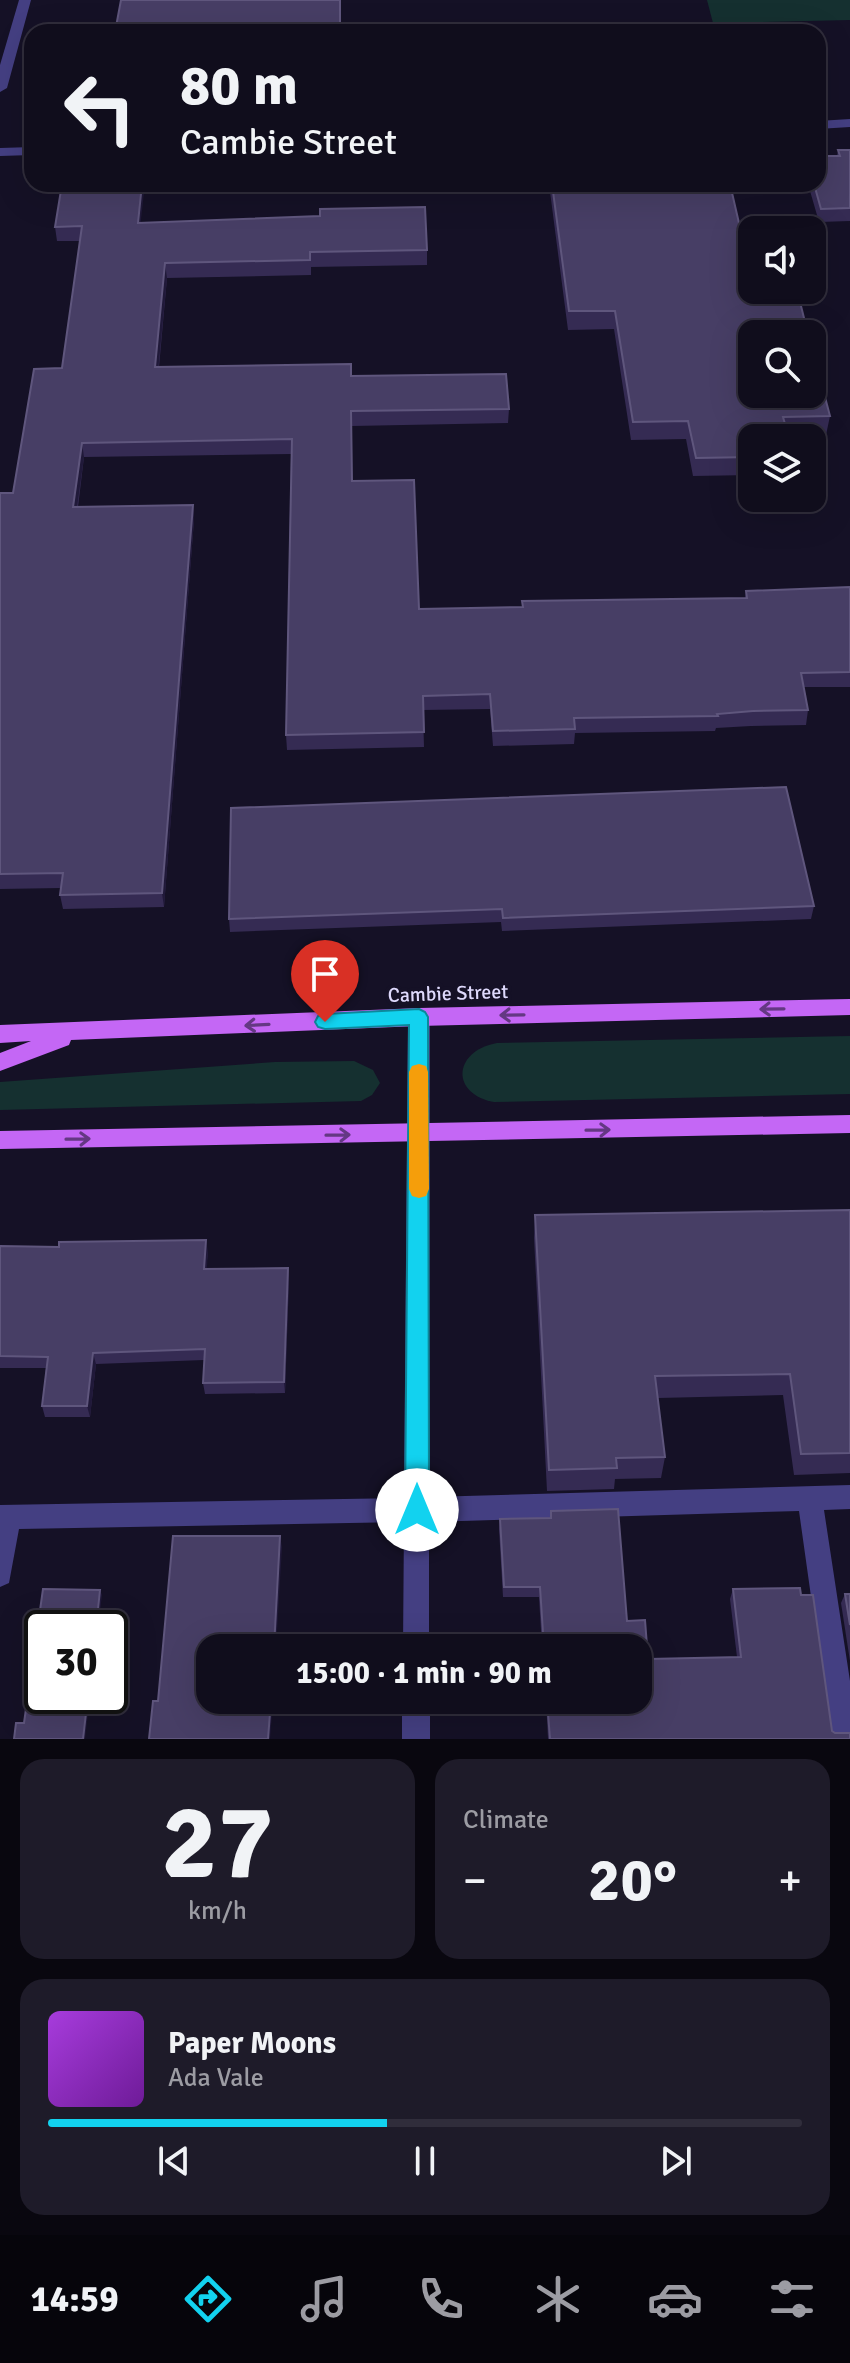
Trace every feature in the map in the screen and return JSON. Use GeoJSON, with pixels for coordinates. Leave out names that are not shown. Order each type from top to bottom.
{"type":"FeatureCollection","features":[{"type":"Feature","properties":{"kind":"main road","name":"Cambie Street"},"geometry":{"type":"LineString","coordinates":[[0,1034],[76,1034],[419,1017],[850,1007]]}},
{"type":"Feature","properties":{"kind":"main road"},"geometry":{"type":"LineString","coordinates":[[0,1062],[76,1034]]}},
{"type":"Feature","properties":{"kind":"main road"},"geometry":{"type":"LineString","coordinates":[[0,1140],[850,1124]]}},
{"type":"Feature","properties":{"kind":"street"},"geometry":{"type":"LineString","coordinates":[[0,88],[25,0]]}},
{"type":"Feature","properties":{"kind":"street"},"geometry":{"type":"LineString","coordinates":[[826,124],[850,123]]}},
{"type":"Feature","properties":{"kind":"street"},"geometry":{"type":"LineString","coordinates":[[0,152],[24,151]]}},
{"type":"Feature","properties":{"kind":"street"},"geometry":{"type":"LineString","coordinates":[[416,1634],[419,1017]]}},
{"type":"Feature","properties":{"kind":"street"},"geometry":{"type":"LineString","coordinates":[[0,1574],[4,1517],[417,1510],[850,1497]]}},
{"type":"Feature","properties":{"kind":"street"},"geometry":{"type":"LineString","coordinates":[[810,1498],[845,1739]]}},
{"type":"Feature","properties":{"kind":"street"},"geometry":{"type":"LineString","coordinates":[[416,1714],[416,1739]]}},
{"type":"Feature","properties":{"kind":"green space"},"geometry":{"type":"Polygon","coordinates":[[[707,0],[850,0],[850,20],[713,23],[707,0]]]}},
{"type":"Feature","properties":{"kind":"green space"},"geometry":{"type":"Polygon","coordinates":[[[850,1036],[850,1094],[494,1102],[470,1091],[462,1072],[472,1054],[497,1043],[850,1036]]]}},
{"type":"Feature","properties":{"kind":"green space"},"geometry":{"type":"Polygon","coordinates":[[[354,1061],[373,1070],[380,1083],[372,1095],[361,1101],[0,1110],[0,1082],[275,1062],[354,1061]]]}},
{"type":"Feature","properties":{"kind":"building"},"geometry":{"type":"Polygon","coordinates":[[[121,0],[340,0],[340,24],[116,24],[121,0]]]}},
{"type":"Feature","properties":{"kind":"building"},"geometry":{"type":"Polygon","coordinates":[[[838,150],[850,150],[850,208],[821,209],[816,192],[826,192],[826,156],[840,156],[838,150]]]}},
{"type":"Feature","properties":{"kind":"building"},"geometry":{"type":"Polygon","coordinates":[[[61,192],[141,192],[138,223],[320,216],[320,209],[425,207],[427,250],[310,252],[310,260],[165,263],[155,367],[351,364],[351,376],[506,374],[509,409],[351,411],[352,481],[414,480],[419,609],[523,607],[522,601],[747,598],[746,591],[850,587],[850,672],[801,673],[808,710],[753,711],[718,716],[574,718],[575,729],[493,731],[490,694],[423,696],[424,732],[286,735],[292,439],[82,443],[73,507],[193,505],[162,893],[60,895],[63,873],[0,874],[0,493],[13,493],[34,369],[62,368],[82,226],[55,227],[61,192]]]}},
{"type":"Feature","properties":{"kind":"building"},"geometry":{"type":"Polygon","coordinates":[[[553,192],[732,192],[738,219],[738,304],[800,304],[804,320],[738,320],[738,408],[826,408],[826,401],[830,416],[783,417],[785,424],[738,424],[738,457],[696,458],[688,421],[633,422],[615,311],[569,311],[553,192]]]}},
{"type":"Feature","properties":{"kind":"building"},"geometry":{"type":"Polygon","coordinates":[[[786,787],[814,906],[503,918],[502,909],[229,919],[231,808],[786,787]]]}},
{"type":"Feature","properties":{"kind":"building"},"geometry":{"type":"Polygon","coordinates":[[[850,1210],[850,1453],[801,1454],[790,1374],[655,1376],[665,1457],[616,1458],[617,1468],[549,1470],[535,1215],[850,1210]]]}},
{"type":"Feature","properties":{"kind":"building"},"geometry":{"type":"Polygon","coordinates":[[[206,1240],[204,1269],[288,1268],[284,1382],[203,1383],[205,1349],[93,1353],[87,1406],[42,1406],[48,1357],[0,1356],[0,1246],[59,1247],[59,1242],[206,1240]]]}},
{"type":"Feature","properties":{"kind":"building"},"geometry":{"type":"Polygon","coordinates":[[[618,1509],[627,1621],[645,1620],[646,1634],[543,1634],[540,1587],[504,1587],[500,1519],[551,1518],[551,1511],[618,1509]]]}},
{"type":"Feature","properties":{"kind":"building"},"geometry":{"type":"Polygon","coordinates":[[[173,1536],[280,1536],[275,1634],[196,1634],[196,1714],[270,1714],[268,1739],[149,1739],[153,1701],[158,1701],[173,1536]]]}},
{"type":"Feature","properties":{"kind":"building"},"geometry":{"type":"Polygon","coordinates":[[[800,1588],[801,1595],[813,1595],[832,1731],[850,1733],[850,1739],[550,1739],[548,1714],[652,1714],[652,1659],[741,1657],[733,1589],[800,1588]]]}},
{"type":"Feature","properties":{"kind":"building"},"geometry":{"type":"Polygon","coordinates":[[[43,1589],[100,1590],[98,1610],[40,1610],[43,1589]]]}},
{"type":"Feature","properties":{"kind":"building"},"geometry":{"type":"Polygon","coordinates":[[[845,1594],[850,1594],[850,1625],[845,1594]]]}},
{"type":"Feature","properties":{"kind":"building"},"geometry":{"type":"Polygon","coordinates":[[[25,1714],[86,1714],[83,1739],[14,1739],[16,1723],[24,1723],[25,1714]]]}},
{"type":"Feature","properties":{"kind":"slow traffic"},"geometry":{"type":"LineString","coordinates":[[419,1072],[419,1189]]}},
{"type":"Feature","properties":{"kind":"route"},"geometry":{"type":"LineString","coordinates":[[325,1022],[419,1017],[417,1510]]}}]}
